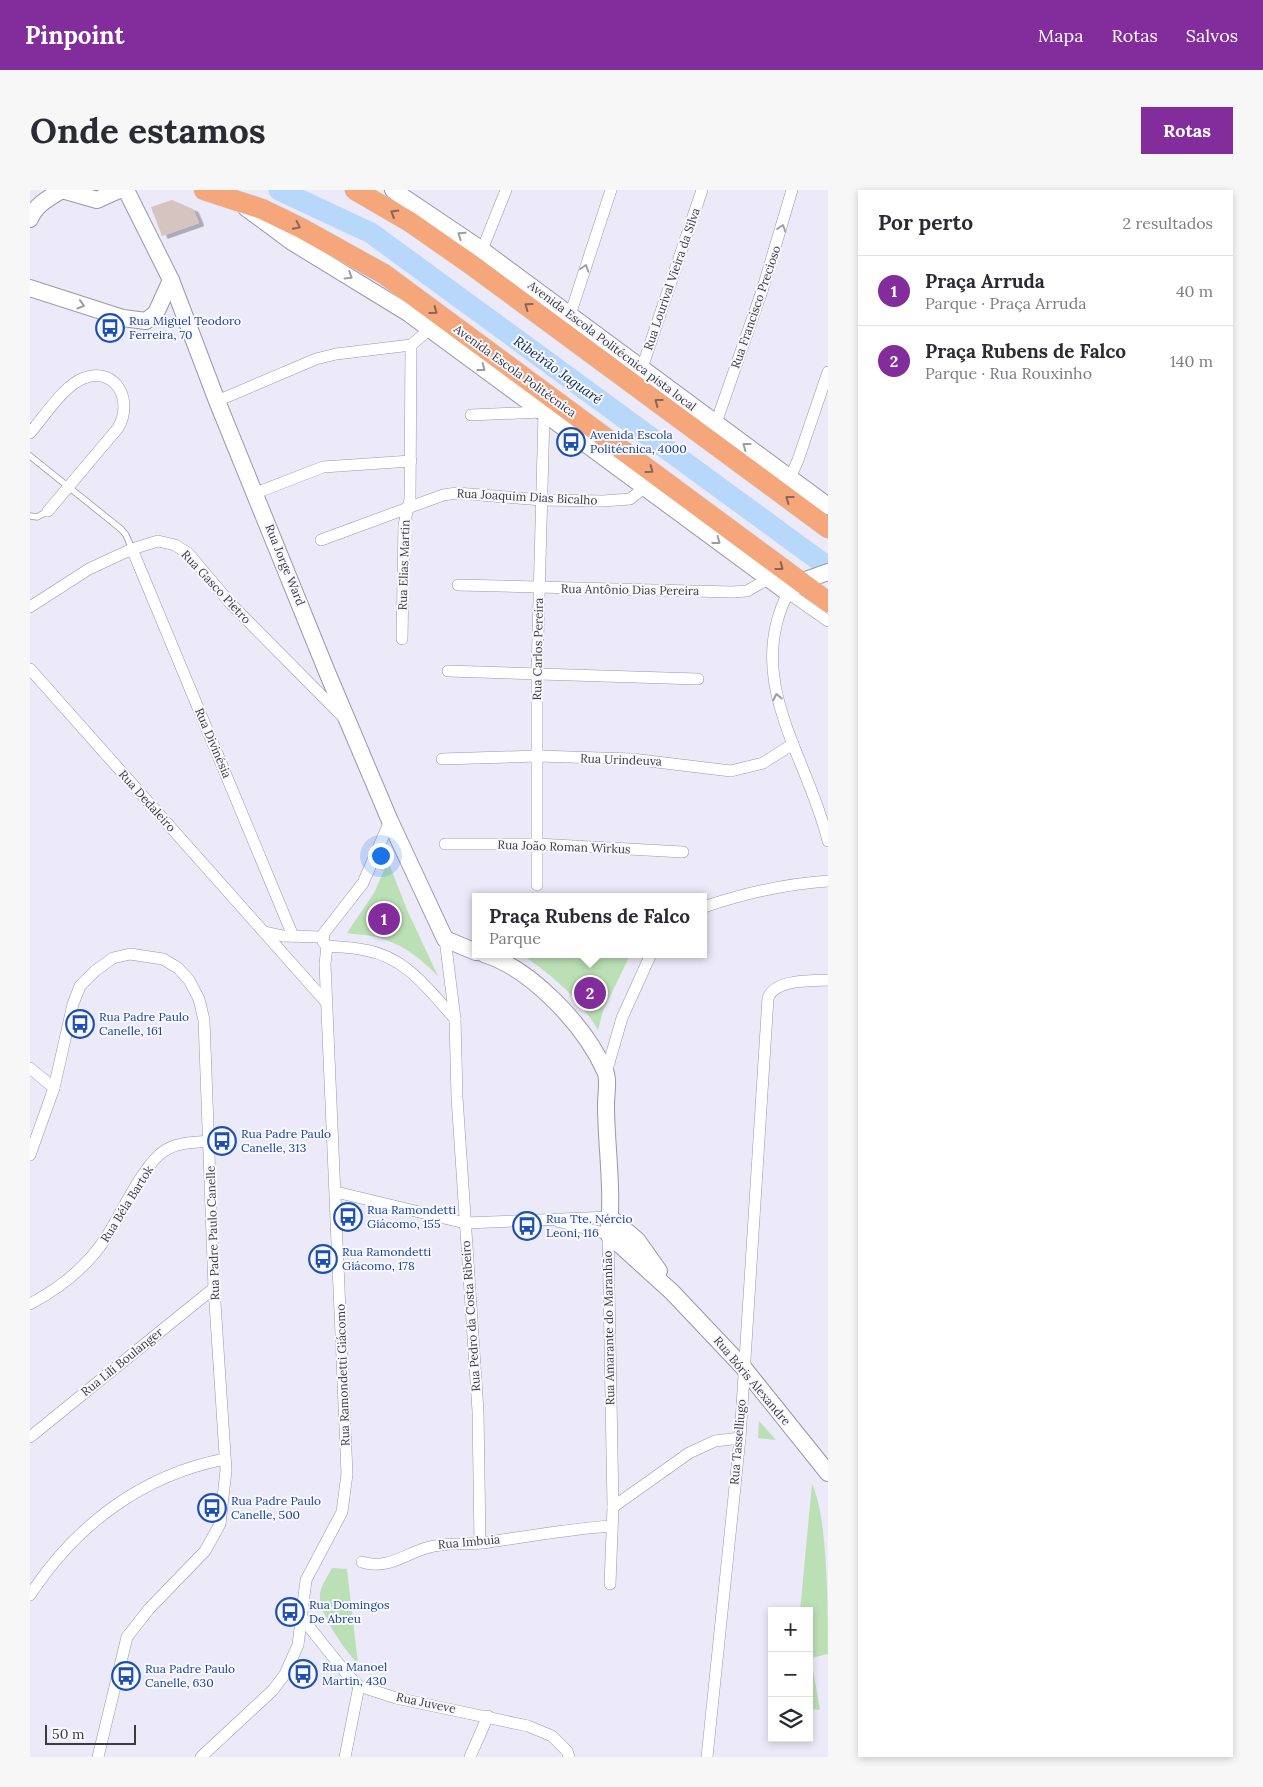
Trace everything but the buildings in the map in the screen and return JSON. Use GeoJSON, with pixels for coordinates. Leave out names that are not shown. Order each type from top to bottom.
{"type":"FeatureCollection","features":[{"type":"Feature","properties":{"kind":"highway","name":"Avenida Escola Politécnica"},"geometry":{"type":"LineString","coordinates":[[204,190],[236,200],[301,228],[384,274],[807,581],[828,602]]}},
{"type":"Feature","properties":{"kind":"highway"},"geometry":{"type":"LineString","coordinates":[[355,190],[410,222],[473,266],[828,528]]}},
{"type":"Feature","properties":{"kind":"street"},"geometry":{"type":"LineString","coordinates":[[31,212],[61,190],[98,200],[119,190]]}},
{"type":"Feature","properties":{"kind":"street","name":"Rua Jorge Ward"},"geometry":{"type":"LineString","coordinates":[[126,190],[171,280],[217,401],[390,821],[445,939]]}},
{"type":"Feature","properties":{"kind":"street","name":"Avenida Escola Politécnica pista local"},"geometry":{"type":"LineString","coordinates":[[393,190],[482,250],[828,506]]}},
{"type":"Feature","properties":{"kind":"street"},"geometry":{"type":"LineString","coordinates":[[482,250],[506,190]]}},
{"type":"Feature","properties":{"kind":"street"},"geometry":{"type":"LineString","coordinates":[[570,315],[611,190]]}},
{"type":"Feature","properties":{"kind":"street","name":"Rua Lourival Vieira da Silva"},"geometry":{"type":"LineString","coordinates":[[642,368],[702,190]]}},
{"type":"Feature","properties":{"kind":"street","name":"Rua Francisco Precioso"},"geometry":{"type":"LineString","coordinates":[[716,423],[762,291],[792,190]]}},
{"type":"Feature","properties":{"kind":"street","name":"Avenida Escola Politécnica"},"geometry":{"type":"LineString","coordinates":[[236,200],[292,242],[408,313],[768,579],[807,581]]}},
{"type":"Feature","properties":{"kind":"street"},"geometry":{"type":"LineString","coordinates":[[31,290],[123,318],[146,321],[156,313],[171,280]]}},
{"type":"Feature","properties":{"kind":"street"},"geometry":{"type":"LineString","coordinates":[[217,401],[316,359],[336,354],[411,345],[429,330]]}},
{"type":"Feature","properties":{"kind":"street","name":"Rua Elias Martin"},"geometry":{"type":"LineString","coordinates":[[402,639],[404,525],[408,507],[411,461],[411,345]]}},
{"type":"Feature","properties":{"kind":"street"},"geometry":{"type":"LineString","coordinates":[[790,478],[828,372]]}},
{"type":"Feature","properties":{"kind":"street"},"geometry":{"type":"LineString","coordinates":[[30,433],[70,386],[85,378],[93,376],[107,379],[122,392],[125,407],[121,422],[69,488],[48,511]]}},
{"type":"Feature","properties":{"kind":"street"},"geometry":{"type":"LineString","coordinates":[[471,415],[543,413]]}},
{"type":"Feature","properties":{"kind":"street","name":"Rua Carlos Pereira"},"geometry":{"type":"LineString","coordinates":[[537,885],[537,673],[543,413]]}},
{"type":"Feature","properties":{"kind":"street"},"geometry":{"type":"LineString","coordinates":[[256,493],[323,467],[411,461]]}},
{"type":"Feature","properties":{"kind":"street","name":"Rua Joaquim Dias Bicalho"},"geometry":{"type":"LineString","coordinates":[[321,540],[442,495],[457,493],[542,500],[630,499],[644,488]]}},
{"type":"Feature","properties":{"kind":"street","name":"Rua Gasco Pietro"},"geometry":{"type":"LineString","coordinates":[[30,607],[89,569],[132,549],[158,542],[175,545],[189,554],[232,604],[295,671],[350,724]]}},
{"type":"Feature","properties":{"kind":"street","name":"Rua Divinésia"},"geometry":{"type":"LineString","coordinates":[[132,549],[293,936]]}},
{"type":"Feature","properties":{"kind":"street","name":"Rua Antônio Dias Pereira"},"geometry":{"type":"LineString","coordinates":[[458,585],[732,592],[747,591],[768,579]]}},
{"type":"Feature","properties":{"kind":"street"},"geometry":{"type":"LineString","coordinates":[[827,834],[778,704],[772,658],[778,614],[807,581],[828,621]]}},
{"type":"Feature","properties":{"kind":"street","name":"Rua Dedaleiro"},"geometry":{"type":"LineString","coordinates":[[30,669],[326,1002]]}},
{"type":"Feature","properties":{"kind":"street"},"geometry":{"type":"LineString","coordinates":[[448,671],[698,679]]}},
{"type":"Feature","properties":{"kind":"street","name":"Rua Urindeuva"},"geometry":{"type":"LineString","coordinates":[[442,760],[538,756],[658,761],[732,770],[763,763],[793,744]]}},
{"type":"Feature","properties":{"kind":"street"},"geometry":{"type":"LineString","coordinates":[[324,942],[363,883],[390,821]]}},
{"type":"Feature","properties":{"kind":"street","name":"Rua João Roman Wirkus"},"geometry":{"type":"LineString","coordinates":[[445,844],[537,844],[683,852]]}},
{"type":"Feature","properties":{"kind":"street"},"geometry":{"type":"LineString","coordinates":[[707,906],[742,894],[790,884],[828,881]]}},
{"type":"Feature","properties":{"kind":"street"},"geometry":{"type":"LineString","coordinates":[[265,932],[364,949],[396,960],[416,975],[455,1019]]}},
{"type":"Feature","properties":{"kind":"street"},"geometry":{"type":"LineString","coordinates":[[445,939],[472,950]]}},
{"type":"Feature","properties":{"kind":"street","name":"Rua Pedro da Costa Ribeiro"},"geometry":{"type":"LineString","coordinates":[[445,939],[455,1019],[465,1223],[478,1411],[480,1543]]}},
{"type":"Feature","properties":{"kind":"street","name":"Rua Ramondetti Giácomo"},"geometry":{"type":"LineString","coordinates":[[200,1757],[273,1690],[285,1674],[298,1645],[306,1580],[342,1512],[347,1474],[324,942]]}},
{"type":"Feature","properties":{"kind":"street","name":"Rua Padre Paulo Canelle"},"geometry":{"type":"LineString","coordinates":[[30,1155],[54,1088],[72,1004],[80,986],[95,971],[113,958],[130,954],[163,959],[178,968],[189,980],[199,999],[204,1020],[214,1288],[226,1470],[220,1524],[205,1551],[149,1609],[127,1637],[98,1757]]}},
{"type":"Feature","properties":{"kind":"street"},"geometry":{"type":"LineString","coordinates":[[493,958],[512,967],[548,994],[583,1035],[606,1072]]}},
{"type":"Feature","properties":{"kind":"street"},"geometry":{"type":"LineString","coordinates":[[606,1072],[622,1018],[649,958]]}},
{"type":"Feature","properties":{"kind":"street","name":"Rua Tasselliugo"},"geometry":{"type":"LineString","coordinates":[[707,1757],[740,1438],[743,1367],[768,998],[772,990],[780,986],[828,980]]}},
{"type":"Feature","properties":{"kind":"street"},"geometry":{"type":"LineString","coordinates":[[30,1068],[54,1088]]}},
{"type":"Feature","properties":{"kind":"street","name":"Rua Amarante do Maranhão"},"geometry":{"type":"LineString","coordinates":[[606,1072],[606,1145],[610,1217],[608,1234],[613,1507],[610,1584]]}},
{"type":"Feature","properties":{"kind":"street","name":"Rua Béla Bartok"},"geometry":{"type":"LineString","coordinates":[[30,1304],[48,1295],[81,1268],[106,1239],[149,1167],[165,1150],[180,1144],[209,1141]]}},
{"type":"Feature","properties":{"kind":"street"},"geometry":{"type":"LineString","coordinates":[[336,1192],[465,1223],[557,1221],[610,1217]]}},
{"type":"Feature","properties":{"kind":"street","name":"Rua Bóris Alexandre"},"geometry":{"type":"LineString","coordinates":[[610,1217],[637,1240],[672,1292]]}},
{"type":"Feature","properties":{"kind":"street"},"geometry":{"type":"LineString","coordinates":[[557,1221],[608,1234]]}},
{"type":"Feature","properties":{"kind":"street","name":"Rua Bóris Alexandre"},"geometry":{"type":"LineString","coordinates":[[608,1234],[672,1292],[743,1367],[828,1473]]}},
{"type":"Feature","properties":{"kind":"street","name":"Rua Lili Boulanger"},"geometry":{"type":"LineString","coordinates":[[30,1437],[214,1288]]}},
{"type":"Feature","properties":{"kind":"street"},"geometry":{"type":"LineString","coordinates":[[613,1507],[690,1452],[715,1441],[740,1438]]}},
{"type":"Feature","properties":{"kind":"street"},"geometry":{"type":"LineString","coordinates":[[30,1595],[76,1536],[112,1506],[147,1485],[203,1463],[225,1459]]}},
{"type":"Feature","properties":{"kind":"street","name":"Rua Imbuia"},"geometry":{"type":"LineString","coordinates":[[362,1562],[374,1566],[391,1564],[423,1549],[443,1543],[480,1543],[580,1528],[611,1526]]}},
{"type":"Feature","properties":{"kind":"street","name":"Rua Juveve"},"geometry":{"type":"LineString","coordinates":[[302,1618],[346,1673],[359,1686],[396,1698],[528,1726],[552,1736],[567,1751],[569,1757]]}},
{"type":"Feature","properties":{"kind":"street"},"geometry":{"type":"LineString","coordinates":[[345,1757],[359,1686]]}},
{"type":"Feature","properties":{"kind":"street"},"geometry":{"type":"LineString","coordinates":[[470,1757],[488,1716]]}},
{"type":"Feature","properties":{"kind":"lane"},"geometry":{"type":"LineString","coordinates":[[30,456],[121,529],[132,549]]}},
{"type":"Feature","properties":{"kind":"lane"},"geometry":{"type":"LineString","coordinates":[[30,516],[37,517],[48,511]]}},
{"type":"Feature","properties":{"kind":"green space"},"geometry":{"type":"Polygon","coordinates":[[[388,861],[408,912],[438,976],[416,956],[391,942],[368,935],[347,933],[374,893],[388,861]]]}},
{"type":"Feature","properties":{"kind":"green space"},"geometry":{"type":"Polygon","coordinates":[[[526,958],[629,958],[603,1011],[598,1030],[573,997],[526,958]]]}},
{"type":"Feature","properties":{"kind":"green space"},"geometry":{"type":"Polygon","coordinates":[[[759,1421],[776,1440],[758,1438],[759,1421]]]}},
{"type":"Feature","properties":{"kind":"green space"},"geometry":{"type":"Polygon","coordinates":[[[812,1484],[817,1499],[824,1541],[828,1654],[813,1658],[813,1607],[800,1607],[812,1484]]]}},
{"type":"Feature","properties":{"kind":"green space"},"geometry":{"type":"Polygon","coordinates":[[[332,1568],[347,1569],[358,1664],[333,1630],[320,1601],[321,1590],[332,1568]]]}},
{"type":"Feature","properties":{"kind":"green space"},"geometry":{"type":"Polygon","coordinates":[[[813,1670],[820,1710],[813,1709],[813,1670]]]}},
{"type":"Feature","properties":{"kind":"waterway","name":"Ribeirão Jaguaré"},"geometry":{"type":"LineString","coordinates":[[279,190],[371,233],[828,567]]}},
{"type":"Feature","properties":{"kind":"place","name":"Rua Miguel Teodoro Ferreira, 70"},"geometry":{"type":"Point","coordinates":[110,328]}},
{"type":"Feature","properties":{"kind":"place","name":"Avenida Escola Politécnica, 4000"},"geometry":{"type":"Point","coordinates":[571,442]}},
{"type":"Feature","properties":{"kind":"place","name":"Praça Arruda"},"geometry":{"type":"Point","coordinates":[384,919]}},
{"type":"Feature","properties":{"kind":"place","name":"Praça Rubens de Falco"},"geometry":{"type":"Point","coordinates":[590,993]}},
{"type":"Feature","properties":{"kind":"place","name":"Rua Padre Paulo Canelle, 161"},"geometry":{"type":"Point","coordinates":[80,1024]}},
{"type":"Feature","properties":{"kind":"place","name":"Rua Padre Paulo Canelle, 313"},"geometry":{"type":"Point","coordinates":[222,1141]}},
{"type":"Feature","properties":{"kind":"place","name":"Rua Ramondetti Giácomo, 155"},"geometry":{"type":"Point","coordinates":[348,1217]}},
{"type":"Feature","properties":{"kind":"place","name":"Rua Tte. Nércio Leoni, 116"},"geometry":{"type":"Point","coordinates":[527,1226]}},
{"type":"Feature","properties":{"kind":"place","name":"Rua Ramondetti Giácomo, 178"},"geometry":{"type":"Point","coordinates":[323,1259]}},
{"type":"Feature","properties":{"kind":"place","name":"Rua Padre Paulo Canelle, 500"},"geometry":{"type":"Point","coordinates":[212,1508]}},
{"type":"Feature","properties":{"kind":"place","name":"Rua Domingos De Abreu"},"geometry":{"type":"Point","coordinates":[290,1612]}},
{"type":"Feature","properties":{"kind":"place","name":"Rua Manoel Martin, 430"},"geometry":{"type":"Point","coordinates":[303,1674]}},
{"type":"Feature","properties":{"kind":"place","name":"Rua Padre Paulo Canelle, 630"},"geometry":{"type":"Point","coordinates":[126,1676]}}]}
